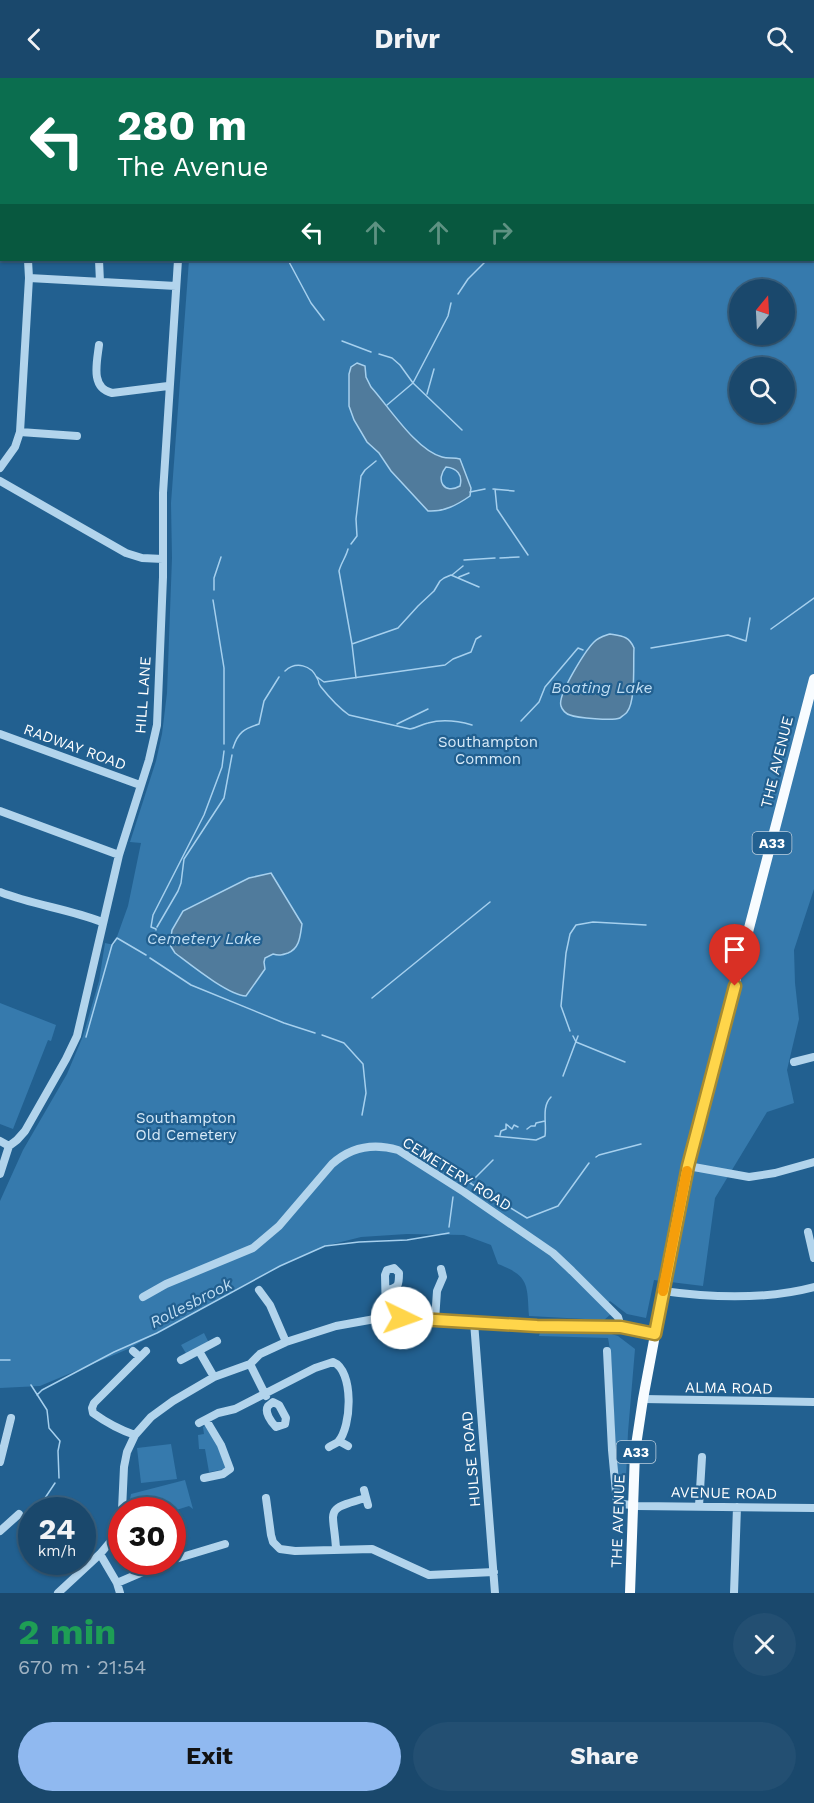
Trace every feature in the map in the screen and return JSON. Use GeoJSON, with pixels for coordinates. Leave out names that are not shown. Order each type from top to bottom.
{"type":"FeatureCollection","features":[{"type":"Feature","properties":{"kind":"main road","name":"THE AVENUE"},"geometry":{"type":"LineString","coordinates":[[630,1593],[635,1452],[655,1334],[688,1166],[814,679]]}},
{"type":"Feature","properties":{"kind":"street"},"geometry":{"type":"LineString","coordinates":[[0,468],[19,440],[29,278],[28,261]]}},
{"type":"Feature","properties":{"kind":"street"},"geometry":{"type":"LineString","coordinates":[[99,261],[100,282]]}},
{"type":"Feature","properties":{"kind":"street","name":"HILL LANE"},"geometry":{"type":"LineString","coordinates":[[0,1174],[9,1146],[25,1131],[73,1045],[90,984],[102,922],[119,855],[149,760],[157,720],[163,493],[168,387],[178,261]]}},
{"type":"Feature","properties":{"kind":"street"},"geometry":{"type":"LineString","coordinates":[[29,278],[176,286]]}},
{"type":"Feature","properties":{"kind":"street"},"geometry":{"type":"LineString","coordinates":[[96,349],[97,380],[104,390],[112,393],[168,387]]}},
{"type":"Feature","properties":{"kind":"street"},"geometry":{"type":"LineString","coordinates":[[20,432],[77,436]]}},
{"type":"Feature","properties":{"kind":"street"},"geometry":{"type":"LineString","coordinates":[[0,481],[126,553],[142,558],[163,559]]}},
{"type":"Feature","properties":{"kind":"street","name":"RADWAY ROAD"},"geometry":{"type":"LineString","coordinates":[[0,734],[140,785]]}},
{"type":"Feature","properties":{"kind":"street"},"geometry":{"type":"LineString","coordinates":[[0,811],[119,855]]}},
{"type":"Feature","properties":{"kind":"street"},"geometry":{"type":"LineString","coordinates":[[0,892],[102,922]]}},
{"type":"Feature","properties":{"kind":"street"},"geometry":{"type":"LineString","coordinates":[[794,1062],[814,1057]]}},
{"type":"Feature","properties":{"kind":"street"},"geometry":{"type":"LineString","coordinates":[[0,1141],[9,1146]]}},
{"type":"Feature","properties":{"kind":"street","name":"CEMETERY ROAD"},"geometry":{"type":"LineString","coordinates":[[143,1297],[166,1284],[253,1248],[279,1226],[342,1155],[367,1147],[387,1147],[398,1150],[464,1192],[552,1253],[618,1317],[621,1327]]}},
{"type":"Feature","properties":{"kind":"street"},"geometry":{"type":"LineString","coordinates":[[688,1166],[750,1176],[775,1173],[814,1162]]}},
{"type":"Feature","properties":{"kind":"street"},"geometry":{"type":"LineString","coordinates":[[808,1232],[814,1258]]}},
{"type":"Feature","properties":{"kind":"street"},"geometry":{"type":"LineString","coordinates":[[435,1320],[437,1291],[445,1274]]}},
{"type":"Feature","properties":{"kind":"street"},"geometry":{"type":"LineString","coordinates":[[663,1291],[753,1296],[780,1295],[814,1287]]}},
{"type":"Feature","properties":{"kind":"street"},"geometry":{"type":"LineString","coordinates":[[386,1290],[386,1317]]}},
{"type":"Feature","properties":{"kind":"street"},"geometry":{"type":"LineString","coordinates":[[260,1296],[270,1305],[286,1342]]}},
{"type":"Feature","properties":{"kind":"street"},"geometry":{"type":"LineString","coordinates":[[123,1497],[124,1461],[135,1435],[151,1417],[214,1377],[250,1364],[260,1354],[286,1342],[336,1326],[386,1317],[537,1326],[621,1327],[655,1334]]}},
{"type":"Feature","properties":{"kind":"street","name":"HULSE ROAD"},"geometry":{"type":"LineString","coordinates":[[474,1322],[495,1593]]}},
{"type":"Feature","properties":{"kind":"street"},"geometry":{"type":"LineString","coordinates":[[181,1360],[217,1341]]}},
{"type":"Feature","properties":{"kind":"street"},"geometry":{"type":"LineString","coordinates":[[199,1351],[214,1377]]}},
{"type":"Feature","properties":{"kind":"street"},"geometry":{"type":"LineString","coordinates":[[607,1351],[617,1503],[633,1505]]}},
{"type":"Feature","properties":{"kind":"street"},"geometry":{"type":"LineString","coordinates":[[135,1435],[103,1420],[93,1413],[92,1408],[140,1353]]}},
{"type":"Feature","properties":{"kind":"street"},"geometry":{"type":"LineString","coordinates":[[204,1478],[233,1470],[221,1445],[203,1422],[218,1413],[235,1409],[315,1368],[333,1362],[338,1364],[342,1370],[348,1391],[349,1412],[339,1441],[329,1446]]}},
{"type":"Feature","properties":{"kind":"street"},"geometry":{"type":"LineString","coordinates":[[250,1364],[270,1403]]}},
{"type":"Feature","properties":{"kind":"street","name":"ALMA ROAD"},"geometry":{"type":"LineString","coordinates":[[643,1399],[814,1402]]}},
{"type":"Feature","properties":{"kind":"street"},"geometry":{"type":"LineString","coordinates":[[0,1462],[11,1418]]}},
{"type":"Feature","properties":{"kind":"street"},"geometry":{"type":"LineString","coordinates":[[339,1441],[348,1446]]}},
{"type":"Feature","properties":{"kind":"street"},"geometry":{"type":"LineString","coordinates":[[699,1463],[699,1506]]}},
{"type":"Feature","properties":{"kind":"street"},"geometry":{"type":"LineString","coordinates":[[266,1498],[273,1542],[280,1549],[295,1551],[372,1550],[429,1575],[494,1572]]}},
{"type":"Feature","properties":{"kind":"street"},"geometry":{"type":"LineString","coordinates":[[336,1549],[332,1516],[335,1510],[340,1505],[366,1498]]}},
{"type":"Feature","properties":{"kind":"street","name":"AVENUE ROAD"},"geometry":{"type":"LineString","coordinates":[[633,1505],[814,1508]]}},
{"type":"Feature","properties":{"kind":"street"},"geometry":{"type":"LineString","coordinates":[[734,1593],[737,1507]]}},
{"type":"Feature","properties":{"kind":"street"},"geometry":{"type":"LineString","coordinates":[[268,1511],[278,1509]]}},
{"type":"Feature","properties":{"kind":"street"},"geometry":{"type":"LineString","coordinates":[[0,1531],[14,1523],[18,1516]]}},
{"type":"Feature","properties":{"kind":"street"},"geometry":{"type":"LineString","coordinates":[[186,1556],[225,1544]]}},
{"type":"Feature","properties":{"kind":"street"},"geometry":{"type":"LineString","coordinates":[[58,1593],[108,1545]]}},
{"type":"Feature","properties":{"kind":"street"},"geometry":{"type":"LineString","coordinates":[[100,1554],[117,1582],[120,1593]]}},
{"type":"Feature","properties":{"kind":"street"},"geometry":{"type":"LineString","coordinates":[[117,1582],[134,1575]]}},
{"type":"Feature","properties":{"kind":"green space","name":"Southampton Common"},"geometry":{"type":"Polygon","coordinates":[[[189,261],[814,261],[814,889],[794,950],[799,1019],[787,1070],[794,1103],[767,1112],[715,1198],[703,1286],[654,1280],[646,1318],[627,1314],[610,1301],[603,1307],[611,1314],[604,1320],[529,1316],[525,1283],[516,1273],[498,1264],[491,1245],[464,1235],[407,1234],[361,1237],[325,1246],[280,1266],[128,1349],[40,1386],[0,1388],[0,1201],[23,1150],[67,1074],[83,1036],[99,981],[105,943],[114,945],[128,906],[141,843],[130,842],[156,761],[162,734],[167,693],[172,558],[171,503],[189,261]]]}},
{"type":"Feature","properties":{"kind":"green space"},"geometry":{"type":"Polygon","coordinates":[[[0,1003],[56,1025],[13,1129],[0,1124],[0,1003]]]}},
{"type":"Feature","properties":{"kind":"green space"},"geometry":{"type":"Polygon","coordinates":[[[540,1332],[608,1333],[618,1336],[635,1349],[625,1501],[618,1498],[611,1355],[608,1338],[539,1336],[540,1332]]]}},
{"type":"Feature","properties":{"kind":"green space"},"geometry":{"type":"Polygon","coordinates":[[[204,1333],[209,1343],[187,1355],[181,1345],[204,1333]]]}},
{"type":"Feature","properties":{"kind":"green space"},"geometry":{"type":"Polygon","coordinates":[[[205,1426],[217,1444],[226,1469],[209,1472],[205,1449],[199,1449],[198,1435],[204,1434],[203,1427],[205,1426]]]}},
{"type":"Feature","properties":{"kind":"green space"},"geometry":{"type":"Polygon","coordinates":[[[171,1444],[177,1479],[141,1483],[137,1448],[171,1444]]]}},
{"type":"Feature","properties":{"kind":"green space"},"geometry":{"type":"Polygon","coordinates":[[[185,1480],[193,1509],[186,1507],[186,1497],[130,1497],[131,1494],[185,1480]]]}},
{"type":"Feature","properties":{"kind":"water"},"geometry":{"type":"Polygon","coordinates":[[[357,363],[365,366],[366,377],[371,387],[422,446],[442,457],[460,459],[471,488],[470,496],[450,507],[428,511],[391,471],[379,453],[367,442],[354,420],[349,406],[351,367],[357,363]],[[446,467],[441,481],[450,489],[460,486],[461,479],[456,471],[446,467]]]}},
{"type":"Feature","properties":{"kind":"water","name":"Boating Lake"},"geometry":{"type":"Polygon","coordinates":[[[610,634],[622,636],[634,648],[633,691],[627,713],[620,718],[610,719],[567,714],[563,710],[561,700],[573,673],[594,642],[610,634]]]}},
{"type":"Feature","properties":{"kind":"water","name":"Cemetery Lake"},"geometry":{"type":"Polygon","coordinates":[[[271,873],[302,924],[300,937],[292,951],[282,955],[273,954],[265,958],[265,969],[246,996],[230,991],[210,979],[175,953],[170,945],[172,930],[183,911],[249,878],[271,873]]]}},
{"type":"Feature","properties":{"kind":"waterway"},"geometry":{"type":"LineString","coordinates":[[289,261],[311,303],[324,320]]}},
{"type":"Feature","properties":{"kind":"waterway"},"geometry":{"type":"LineString","coordinates":[[458,294],[468,279],[486,261]]}},
{"type":"Feature","properties":{"kind":"waterway"},"geometry":{"type":"LineString","coordinates":[[387,405],[413,383],[448,316],[451,303]]}},
{"type":"Feature","properties":{"kind":"waterway"},"geometry":{"type":"LineString","coordinates":[[342,341],[371,352]]}},
{"type":"Feature","properties":{"kind":"waterway"},"geometry":{"type":"LineString","coordinates":[[379,354],[392,358],[400,365],[413,383],[462,430]]}},
{"type":"Feature","properties":{"kind":"waterway"},"geometry":{"type":"LineString","coordinates":[[427,394],[434,369]]}},
{"type":"Feature","properties":{"kind":"waterway"},"geometry":{"type":"LineString","coordinates":[[351,544],[357,536],[356,519],[361,476],[376,461]]}},
{"type":"Feature","properties":{"kind":"waterway"},"geometry":{"type":"LineString","coordinates":[[470,492],[485,489]]}},
{"type":"Feature","properties":{"kind":"waterway"},"geometry":{"type":"LineString","coordinates":[[493,489],[514,491]]}},
{"type":"Feature","properties":{"kind":"waterway"},"geometry":{"type":"LineString","coordinates":[[495,489],[497,509],[528,555]]}},
{"type":"Feature","properties":{"kind":"waterway"},"geometry":{"type":"LineString","coordinates":[[348,549],[339,571],[352,644]]}},
{"type":"Feature","properties":{"kind":"waterway"},"geometry":{"type":"LineString","coordinates":[[214,590],[214,578],[221,557]]}},
{"type":"Feature","properties":{"kind":"waterway"},"geometry":{"type":"LineString","coordinates":[[500,558],[519,557]]}},
{"type":"Feature","properties":{"kind":"waterway"},"geometry":{"type":"LineString","coordinates":[[464,560],[495,558]]}},
{"type":"Feature","properties":{"kind":"waterway"},"geometry":{"type":"LineString","coordinates":[[452,575],[463,566]]}},
{"type":"Feature","properties":{"kind":"waterway"},"geometry":{"type":"LineString","coordinates":[[459,577],[469,573]]}},
{"type":"Feature","properties":{"kind":"waterway"},"geometry":{"type":"LineString","coordinates":[[356,678],[352,644],[398,628],[444,578],[451,575],[479,587]]}},
{"type":"Feature","properties":{"kind":"waterway"},"geometry":{"type":"LineString","coordinates":[[771,629],[814,598]]}},
{"type":"Feature","properties":{"kind":"waterway"},"geometry":{"type":"LineString","coordinates":[[213,600],[224,668],[224,744]]}},
{"type":"Feature","properties":{"kind":"waterway"},"geometry":{"type":"LineString","coordinates":[[651,648],[728,635],[746,641],[750,618]]}},
{"type":"Feature","properties":{"kind":"waterway"},"geometry":{"type":"LineString","coordinates":[[317,677],[324,682],[445,665],[471,652],[476,639],[481,636]]}},
{"type":"Feature","properties":{"kind":"waterway"},"geometry":{"type":"LineString","coordinates":[[521,721],[539,702],[545,687],[578,648],[583,650]]}},
{"type":"Feature","properties":{"kind":"waterway"},"geometry":{"type":"LineString","coordinates":[[285,671],[298,665],[307,667],[324,691],[349,715],[410,729],[439,721],[472,725]]}},
{"type":"Feature","properties":{"kind":"waterway"},"geometry":{"type":"LineString","coordinates":[[233,748],[242,732],[259,724],[264,701],[279,677]]}},
{"type":"Feature","properties":{"kind":"waterway"},"geometry":{"type":"LineString","coordinates":[[397,724],[428,709]]}},
{"type":"Feature","properties":{"kind":"waterway"},"geometry":{"type":"LineString","coordinates":[[156,930],[151,927],[153,915],[204,815],[222,767],[224,751]]}},
{"type":"Feature","properties":{"kind":"waterway"},"geometry":{"type":"LineString","coordinates":[[157,927],[178,891],[184,859],[224,798],[232,755]]}},
{"type":"Feature","properties":{"kind":"waterway"},"geometry":{"type":"LineString","coordinates":[[372,998],[490,902]]}},
{"type":"Feature","properties":{"kind":"waterway"},"geometry":{"type":"LineString","coordinates":[[570,1031],[561,1006],[566,953],[570,934],[576,925],[593,922],[646,925]]}},
{"type":"Feature","properties":{"kind":"waterway"},"geometry":{"type":"LineString","coordinates":[[86,1037],[112,945],[117,938],[146,955]]}},
{"type":"Feature","properties":{"kind":"waterway"},"geometry":{"type":"LineString","coordinates":[[150,958],[191,985],[284,1023],[315,1033]]}},
{"type":"Feature","properties":{"kind":"waterway"},"geometry":{"type":"LineString","coordinates":[[322,1035],[344,1043],[363,1064],[366,1093],[362,1115]]}},
{"type":"Feature","properties":{"kind":"waterway"},"geometry":{"type":"LineString","coordinates":[[573,1036],[576,1042],[625,1062]]}},
{"type":"Feature","properties":{"kind":"waterway"},"geometry":{"type":"LineString","coordinates":[[563,1076],[578,1036]]}},
{"type":"Feature","properties":{"kind":"waterway"},"geometry":{"type":"LineString","coordinates":[[495,1136],[536,1140],[545,1136],[545,1110],[551,1097]]}},
{"type":"Feature","properties":{"kind":"waterway"},"geometry":{"type":"LineString","coordinates":[[527,1129],[535,1126],[536,1123],[545,1121]]}},
{"type":"Feature","properties":{"kind":"waterway"},"geometry":{"type":"LineString","coordinates":[[500,1135],[501,1131],[506,1129],[506,1124],[512,1129],[514,1125],[518,1127]]}},
{"type":"Feature","properties":{"kind":"waterway"},"geometry":{"type":"LineString","coordinates":[[596,1157],[641,1144]]}},
{"type":"Feature","properties":{"kind":"waterway"},"geometry":{"type":"LineString","coordinates":[[493,1160],[470,1183],[527,1218],[558,1206],[589,1163]]}},
{"type":"Feature","properties":{"kind":"waterway"},"geometry":{"type":"LineString","coordinates":[[449,1227],[453,1197]]}},
{"type":"Feature","properties":{"kind":"waterway","name":"Rollesbrook"},"geometry":{"type":"LineString","coordinates":[[37,1395],[42,1390],[114,1352],[157,1333],[280,1266],[325,1246],[407,1240],[449,1233]]}},
{"type":"Feature","properties":{"kind":"waterway"},"geometry":{"type":"LineString","coordinates":[[0,1360],[10,1360]]}},
{"type":"Feature","properties":{"kind":"waterway","name":"Rollesbrook"},"geometry":{"type":"LineString","coordinates":[[31,1385],[47,1410],[49,1428],[60,1441],[59,1478]]}},
{"type":"Feature","properties":{"kind":"waterway","name":"Rollesbrook"},"geometry":{"type":"LineString","coordinates":[[46,1497],[55,1483]]}},
{"type":"Feature","properties":{"kind":"slow traffic"},"geometry":{"type":"LineString","coordinates":[[663,1291],[687,1171]]}},
{"type":"Feature","properties":{"kind":"route"},"geometry":{"type":"LineString","coordinates":[[402,1318],[537,1326],[621,1327],[655,1334],[695,1135],[735,986]]}},
{"type":"Feature","properties":{"kind":"park label","name":"Southampton Old Cemetery"},"geometry":{"type":"Point","coordinates":[186,1126]}}]}
